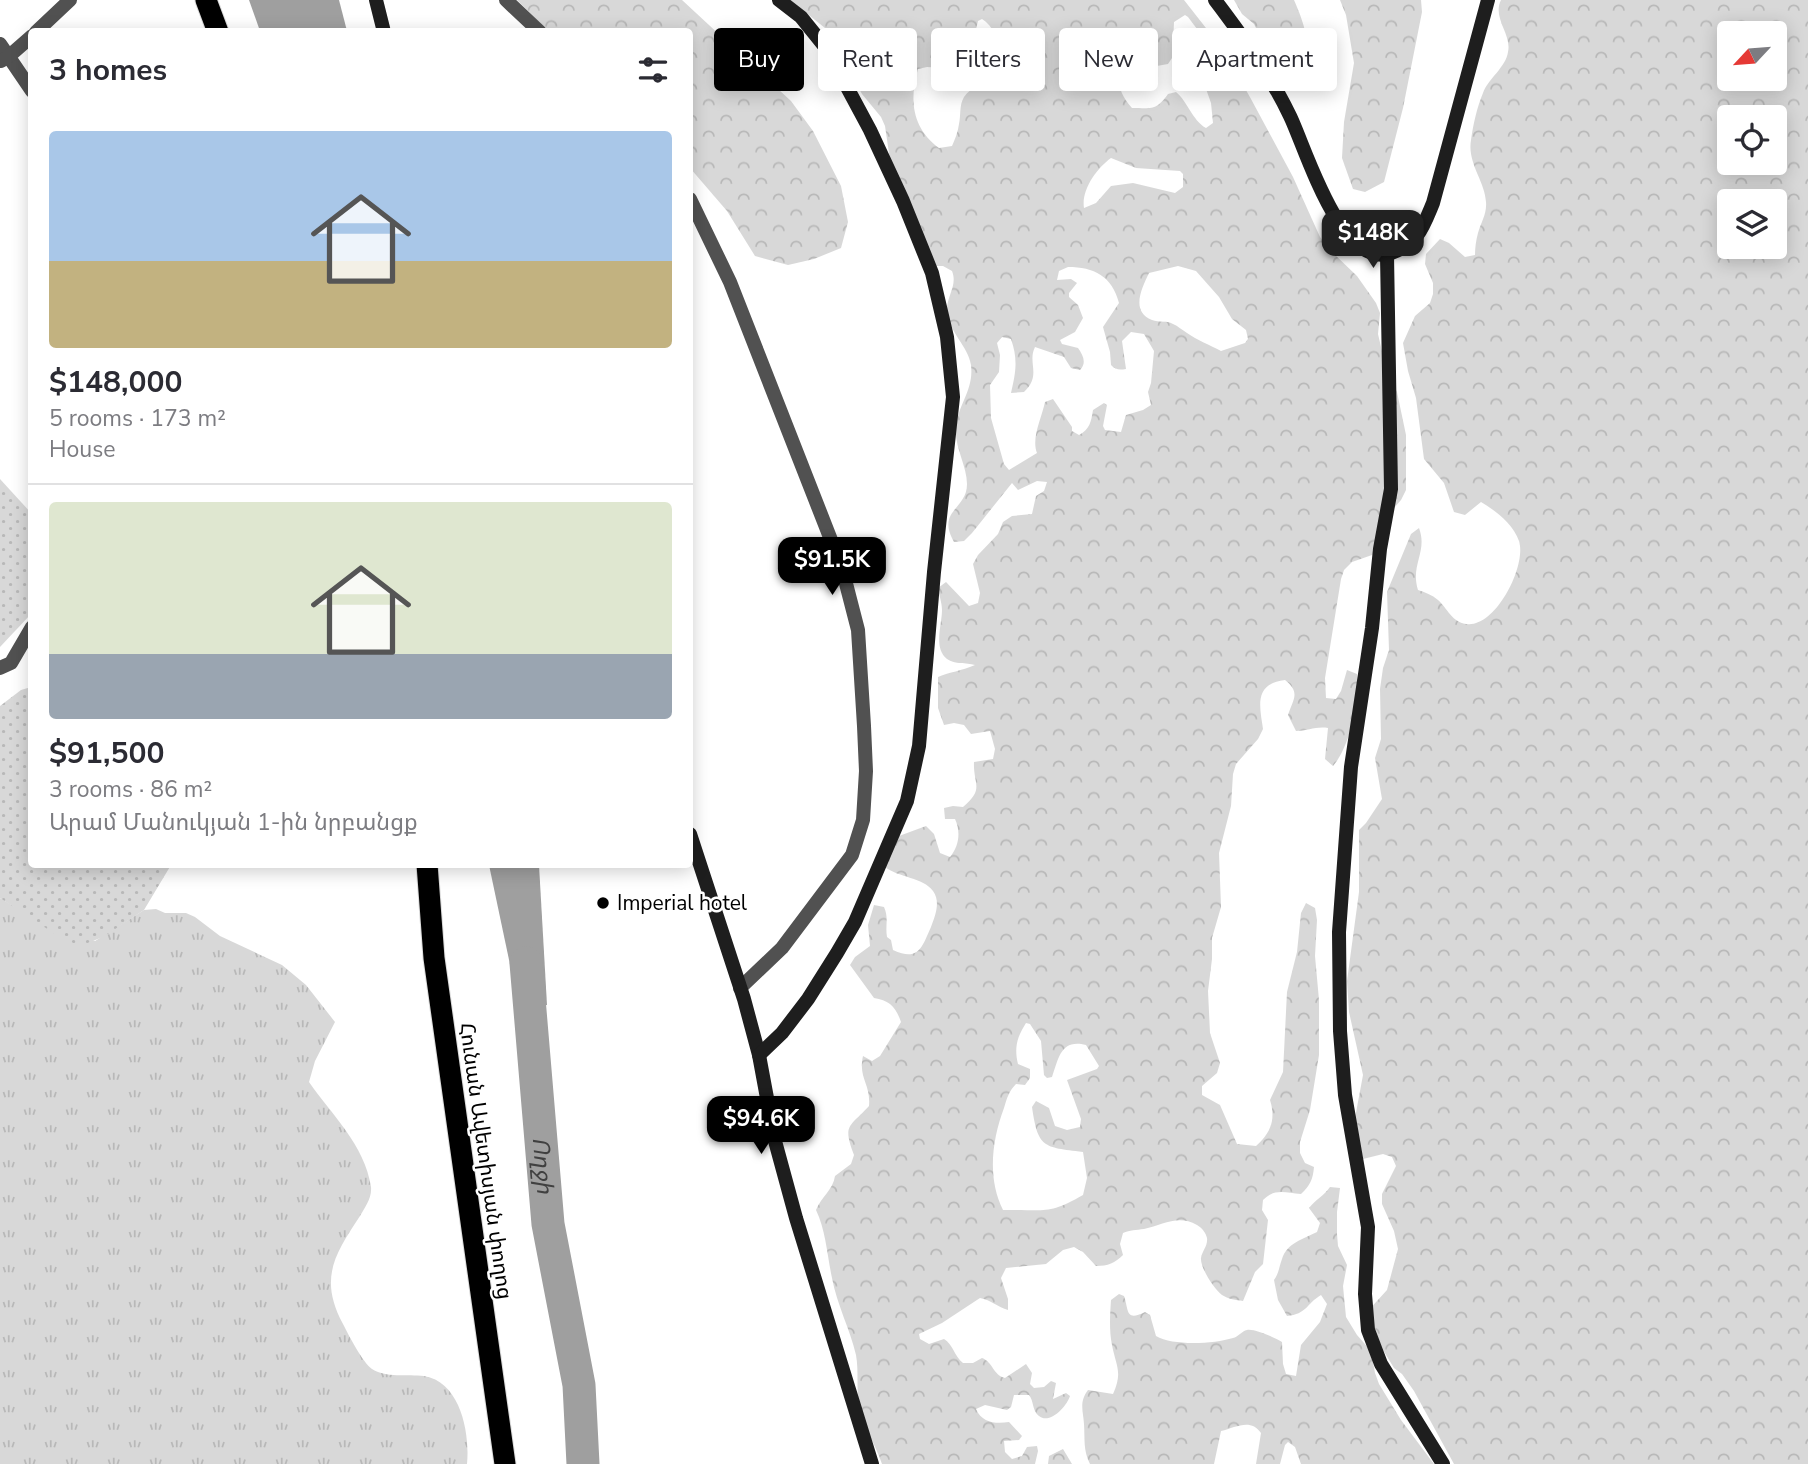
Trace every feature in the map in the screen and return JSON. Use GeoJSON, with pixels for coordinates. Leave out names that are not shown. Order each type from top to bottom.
{"type":"FeatureCollection","features":[{"type":"Feature","properties":{"kind":"highway"},"geometry":{"type":"LineString","coordinates":[[206,0],[216,28]]}},
{"type":"Feature","properties":{"kind":"highway","name":"Հունան Ավետիսյան փողոց"},"geometry":{"type":"LineString","coordinates":[[428,868],[435,972],[505,1464]]}},
{"type":"Feature","properties":{"kind":"street"},"geometry":{"type":"LineString","coordinates":[[40,28],[69,0]]}},
{"type":"Feature","properties":{"kind":"street"},"geometry":{"type":"LineString","coordinates":[[376,0],[383,28]]}},
{"type":"Feature","properties":{"kind":"street"},"geometry":{"type":"LineString","coordinates":[[506,0],[536,28]]}},
{"type":"Feature","properties":{"kind":"street"},"geometry":{"type":"LineString","coordinates":[[759,1055],[782,1033],[808,999],[837,953],[855,922],[907,801],[919,746],[953,397],[947,337],[932,273],[902,201],[870,130],[827,48],[801,17],[779,0]]}},
{"type":"Feature","properties":{"kind":"street"},"geometry":{"type":"LineString","coordinates":[[1215,0],[1254,51],[1284,105],[1332,213],[1353,242],[1366,251],[1387,255],[1414,241],[1433,203],[1488,0]]}},
{"type":"Feature","properties":{"kind":"street"},"geometry":{"type":"LineString","coordinates":[[4,60],[28,39]]}},
{"type":"Feature","properties":{"kind":"street"},"geometry":{"type":"LineString","coordinates":[[0,44],[4,60],[28,87]]}},
{"type":"Feature","properties":{"kind":"street"},"geometry":{"type":"LineString","coordinates":[[693,205],[730,282],[842,568],[858,630],[863,713],[866,771],[863,820],[852,856],[782,948],[740,988]]}},
{"type":"Feature","properties":{"kind":"street"},"geometry":{"type":"LineString","coordinates":[[1387,255],[1391,489],[1380,549],[1372,628],[1351,766],[1339,932],[1340,1031],[1345,1095],[1368,1227],[1365,1294],[1368,1330],[1381,1364],[1443,1464]]}},
{"type":"Feature","properties":{"kind":"street"},"geometry":{"type":"LineString","coordinates":[[0,668],[11,663],[28,634]]}},
{"type":"Feature","properties":{"kind":"street"},"geometry":{"type":"LineString","coordinates":[[693,843],[740,988],[759,1055],[775,1141],[796,1218],[872,1464]]}},
{"type":"Feature","properties":{"kind":"green space"},"geometry":{"type":"Polygon","coordinates":[[[517,0],[682,0],[714,30],[714,91],[780,91],[813,131],[841,186],[848,222],[841,248],[814,259],[788,265],[755,256],[727,211],[693,171],[693,28],[545,28],[517,0]]]}},
{"type":"Feature","properties":{"kind":"green space"},"geometry":{"type":"Polygon","coordinates":[[[790,0],[1184,0],[1206,28],[1196,28],[1185,15],[1174,22],[1172,58],[1168,64],[1158,66],[1158,28],[1059,28],[1059,91],[1121,91],[1132,108],[1153,107],[1168,94],[1176,92],[1206,128],[1213,123],[1207,91],[1246,91],[1293,177],[1320,237],[1357,276],[1376,303],[1380,313],[1378,334],[1387,373],[1397,392],[1406,435],[1406,490],[1394,508],[1380,549],[1352,562],[1344,570],[1341,579],[1325,678],[1326,698],[1336,699],[1347,670],[1357,674],[1355,710],[1344,747],[1333,766],[1325,759],[1328,728],[1296,731],[1288,715],[1294,696],[1293,689],[1285,680],[1268,686],[1263,691],[1260,705],[1263,729],[1258,739],[1236,764],[1233,774],[1231,806],[1219,853],[1221,907],[1212,938],[1208,991],[1210,1033],[1220,1063],[1217,1073],[1202,1086],[1202,1095],[1220,1105],[1237,1144],[1256,1146],[1269,1131],[1272,1119],[1270,1100],[1283,1072],[1287,992],[1297,952],[1301,913],[1306,903],[1315,908],[1319,1055],[1310,1110],[1300,1142],[1300,1153],[1305,1163],[1314,1167],[1312,1179],[1301,1194],[1276,1193],[1263,1200],[1262,1210],[1268,1220],[1263,1264],[1255,1272],[1243,1301],[1222,1295],[1208,1278],[1201,1262],[1207,1241],[1204,1231],[1190,1222],[1177,1220],[1123,1233],[1120,1244],[1123,1255],[1108,1265],[1096,1266],[1074,1247],[1063,1250],[1046,1264],[1006,1268],[1001,1278],[1008,1299],[1008,1310],[980,1298],[942,1323],[919,1334],[920,1339],[929,1344],[944,1339],[963,1363],[973,1363],[982,1358],[1005,1378],[1026,1364],[1032,1373],[1030,1384],[1034,1388],[1044,1387],[1051,1381],[1056,1383],[1053,1399],[1066,1393],[1070,1396],[1062,1409],[1048,1418],[1037,1414],[1029,1395],[1014,1395],[1011,1407],[1007,1410],[985,1405],[976,1409],[990,1422],[1009,1422],[1022,1436],[1019,1440],[1004,1441],[1005,1452],[1012,1459],[1022,1456],[1027,1447],[1037,1446],[1035,1464],[882,1464],[861,1412],[856,1355],[834,1288],[824,1235],[816,1210],[835,1176],[851,1164],[854,1155],[848,1131],[869,1106],[862,1070],[863,1056],[872,1061],[880,1056],[901,1022],[891,1005],[874,998],[850,965],[855,957],[870,946],[868,925],[874,905],[884,907],[887,937],[891,940],[893,950],[909,954],[922,946],[936,909],[937,900],[929,886],[885,867],[899,836],[926,826],[934,834],[940,853],[950,857],[957,844],[958,829],[955,819],[945,819],[944,808],[963,807],[970,801],[976,790],[974,762],[993,759],[995,749],[990,731],[971,734],[964,725],[944,725],[938,708],[938,677],[975,665],[953,662],[947,659],[940,649],[942,610],[938,588],[946,582],[969,606],[978,603],[980,593],[973,564],[978,555],[998,534],[1003,522],[1012,516],[1032,514],[1036,496],[1044,491],[1047,482],[1037,481],[1018,490],[1012,483],[972,533],[964,541],[954,542],[948,523],[966,493],[967,484],[956,427],[970,382],[971,365],[948,319],[948,301],[953,286],[952,271],[943,266],[934,266],[891,167],[885,126],[860,91],[914,91],[915,113],[923,132],[939,148],[952,146],[958,130],[961,103],[970,91],[1045,91],[1045,28],[991,28],[982,19],[978,21],[976,28],[931,28],[931,67],[918,69],[917,73],[917,28],[825,28],[790,0]],[[1111,158],[1091,180],[1085,194],[1084,208],[1096,203],[1111,186],[1133,183],[1175,193],[1183,187],[1183,174],[1180,171],[1136,168],[1111,158]],[[1178,266],[1149,273],[1140,299],[1141,311],[1145,316],[1175,325],[1221,351],[1245,343],[1248,339],[1246,330],[1232,319],[1219,297],[1196,271],[1178,266]],[[1068,267],[1059,271],[1057,280],[1071,279],[1077,283],[1069,297],[1078,305],[1083,318],[1075,332],[1060,340],[1062,344],[1078,348],[1084,362],[1080,370],[1071,368],[1064,357],[1035,347],[1032,358],[1033,375],[1029,386],[1024,392],[1011,393],[1015,353],[1011,339],[1002,337],[997,343],[1000,355],[999,372],[990,385],[991,418],[1004,464],[1009,470],[1037,453],[1036,434],[1045,402],[1053,399],[1072,431],[1079,435],[1089,425],[1093,410],[1104,403],[1107,405],[1103,426],[1105,430],[1121,432],[1126,415],[1151,405],[1148,392],[1154,351],[1144,334],[1131,332],[1122,341],[1126,369],[1114,368],[1111,365],[1103,327],[1119,303],[1112,286],[1094,271],[1068,267]],[[1026,1023],[1016,1048],[1018,1064],[1030,1069],[1030,1078],[1025,1085],[1016,1084],[1010,1092],[994,1146],[993,1172],[1003,1210],[1044,1210],[1061,1206],[1083,1195],[1087,1178],[1083,1152],[1059,1149],[1045,1143],[1037,1131],[1032,1107],[1036,1101],[1049,1108],[1055,1126],[1067,1130],[1080,1127],[1081,1119],[1067,1080],[1099,1066],[1086,1045],[1071,1045],[1062,1051],[1052,1077],[1047,1078],[1044,1075],[1041,1041],[1030,1024],[1026,1023]]]}},
{"type":"Feature","properties":{"kind":"green space"},"geometry":{"type":"Polygon","coordinates":[[[1234,0],[1294,0],[1304,28],[1256,28],[1242,14],[1234,0]]]}},
{"type":"Feature","properties":{"kind":"green space"},"geometry":{"type":"Polygon","coordinates":[[[1340,0],[1421,0],[1422,12],[1403,108],[1384,182],[1365,192],[1353,189],[1342,158],[1344,122],[1354,63],[1346,15],[1340,0]]]}},
{"type":"Feature","properties":{"kind":"green space"},"geometry":{"type":"Polygon","coordinates":[[[1501,0],[1808,0],[1808,1464],[1454,1464],[1414,1391],[1383,1350],[1367,1312],[1387,1290],[1398,1249],[1394,1231],[1382,1204],[1382,1194],[1396,1166],[1392,1157],[1383,1154],[1363,1159],[1355,1118],[1363,1075],[1349,1012],[1347,981],[1359,892],[1359,830],[1382,799],[1375,758],[1381,739],[1380,689],[1389,650],[1387,592],[1411,534],[1419,528],[1422,544],[1416,573],[1418,590],[1438,600],[1457,621],[1477,623],[1498,607],[1506,594],[1518,565],[1520,552],[1519,541],[1513,529],[1481,502],[1465,515],[1454,512],[1444,483],[1424,459],[1416,398],[1403,343],[1415,316],[1430,303],[1433,294],[1433,283],[1425,264],[1426,254],[1440,239],[1465,257],[1475,255],[1486,202],[1470,148],[1483,93],[1507,57],[1507,39],[1499,13],[1501,0]]]}},
{"type":"Feature","properties":{"kind":"green space"},"geometry":{"type":"Polygon","coordinates":[[[0,479],[28,510],[28,617],[0,647],[0,479]]]}},
{"type":"Feature","properties":{"kind":"green space"},"geometry":{"type":"Polygon","coordinates":[[[28,688],[28,868],[169,868],[144,910],[103,937],[85,944],[75,944],[55,934],[0,898],[0,706],[28,688]]]}},
{"type":"Feature","properties":{"kind":"green space"},"geometry":{"type":"Polygon","coordinates":[[[0,898],[25,913],[95,941],[144,910],[186,913],[220,936],[282,965],[306,985],[335,1022],[315,1061],[309,1082],[355,1144],[368,1172],[371,1187],[368,1202],[343,1243],[333,1268],[332,1294],[336,1308],[356,1348],[372,1369],[390,1375],[424,1376],[437,1380],[447,1388],[455,1399],[464,1425],[467,1464],[0,1464],[0,898]]]}},
{"type":"Feature","properties":{"kind":"green space"},"geometry":{"type":"Polygon","coordinates":[[[1330,1187],[1340,1188],[1337,1234],[1338,1246],[1347,1265],[1343,1286],[1346,1317],[1371,1351],[1379,1384],[1401,1420],[1434,1464],[1301,1464],[1295,1447],[1288,1442],[1280,1464],[1256,1464],[1261,1433],[1257,1428],[1248,1425],[1221,1431],[1214,1464],[1090,1464],[1085,1449],[1083,1402],[1088,1390],[1113,1394],[1118,1380],[1110,1317],[1111,1300],[1119,1294],[1124,1296],[1131,1315],[1145,1312],[1150,1315],[1156,1336],[1163,1339],[1183,1343],[1215,1342],[1250,1330],[1275,1338],[1282,1342],[1286,1374],[1296,1376],[1301,1345],[1320,1322],[1327,1304],[1321,1295],[1303,1311],[1287,1316],[1278,1300],[1274,1280],[1288,1249],[1317,1232],[1320,1223],[1309,1208],[1330,1187]]]}},
{"type":"Feature","properties":{"kind":"green space"},"geometry":{"type":"Polygon","coordinates":[[[1063,1449],[1072,1464],[1048,1464],[1049,1456],[1063,1449]]]}},
{"type":"Feature","properties":{"kind":"shaded area"},"geometry":{"type":"Polygon","coordinates":[[[249,0],[339,0],[346,28],[259,28],[249,0]]]}},
{"type":"Feature","properties":{"kind":"shaded area"},"geometry":{"type":"Polygon","coordinates":[[[490,868],[539,868],[547,1005],[519,1007],[490,868]]]}},
{"type":"Feature","properties":{"kind":"waterway","name":"Ողջի"},"geometry":{"type":"LineString","coordinates":[[526,963],[548,1224],[579,1385],[583,1464]]}},
{"type":"Feature","properties":{"kind":"place","name":"Imperial hotel"},"geometry":{"type":"Point","coordinates":[603,903]}}]}
